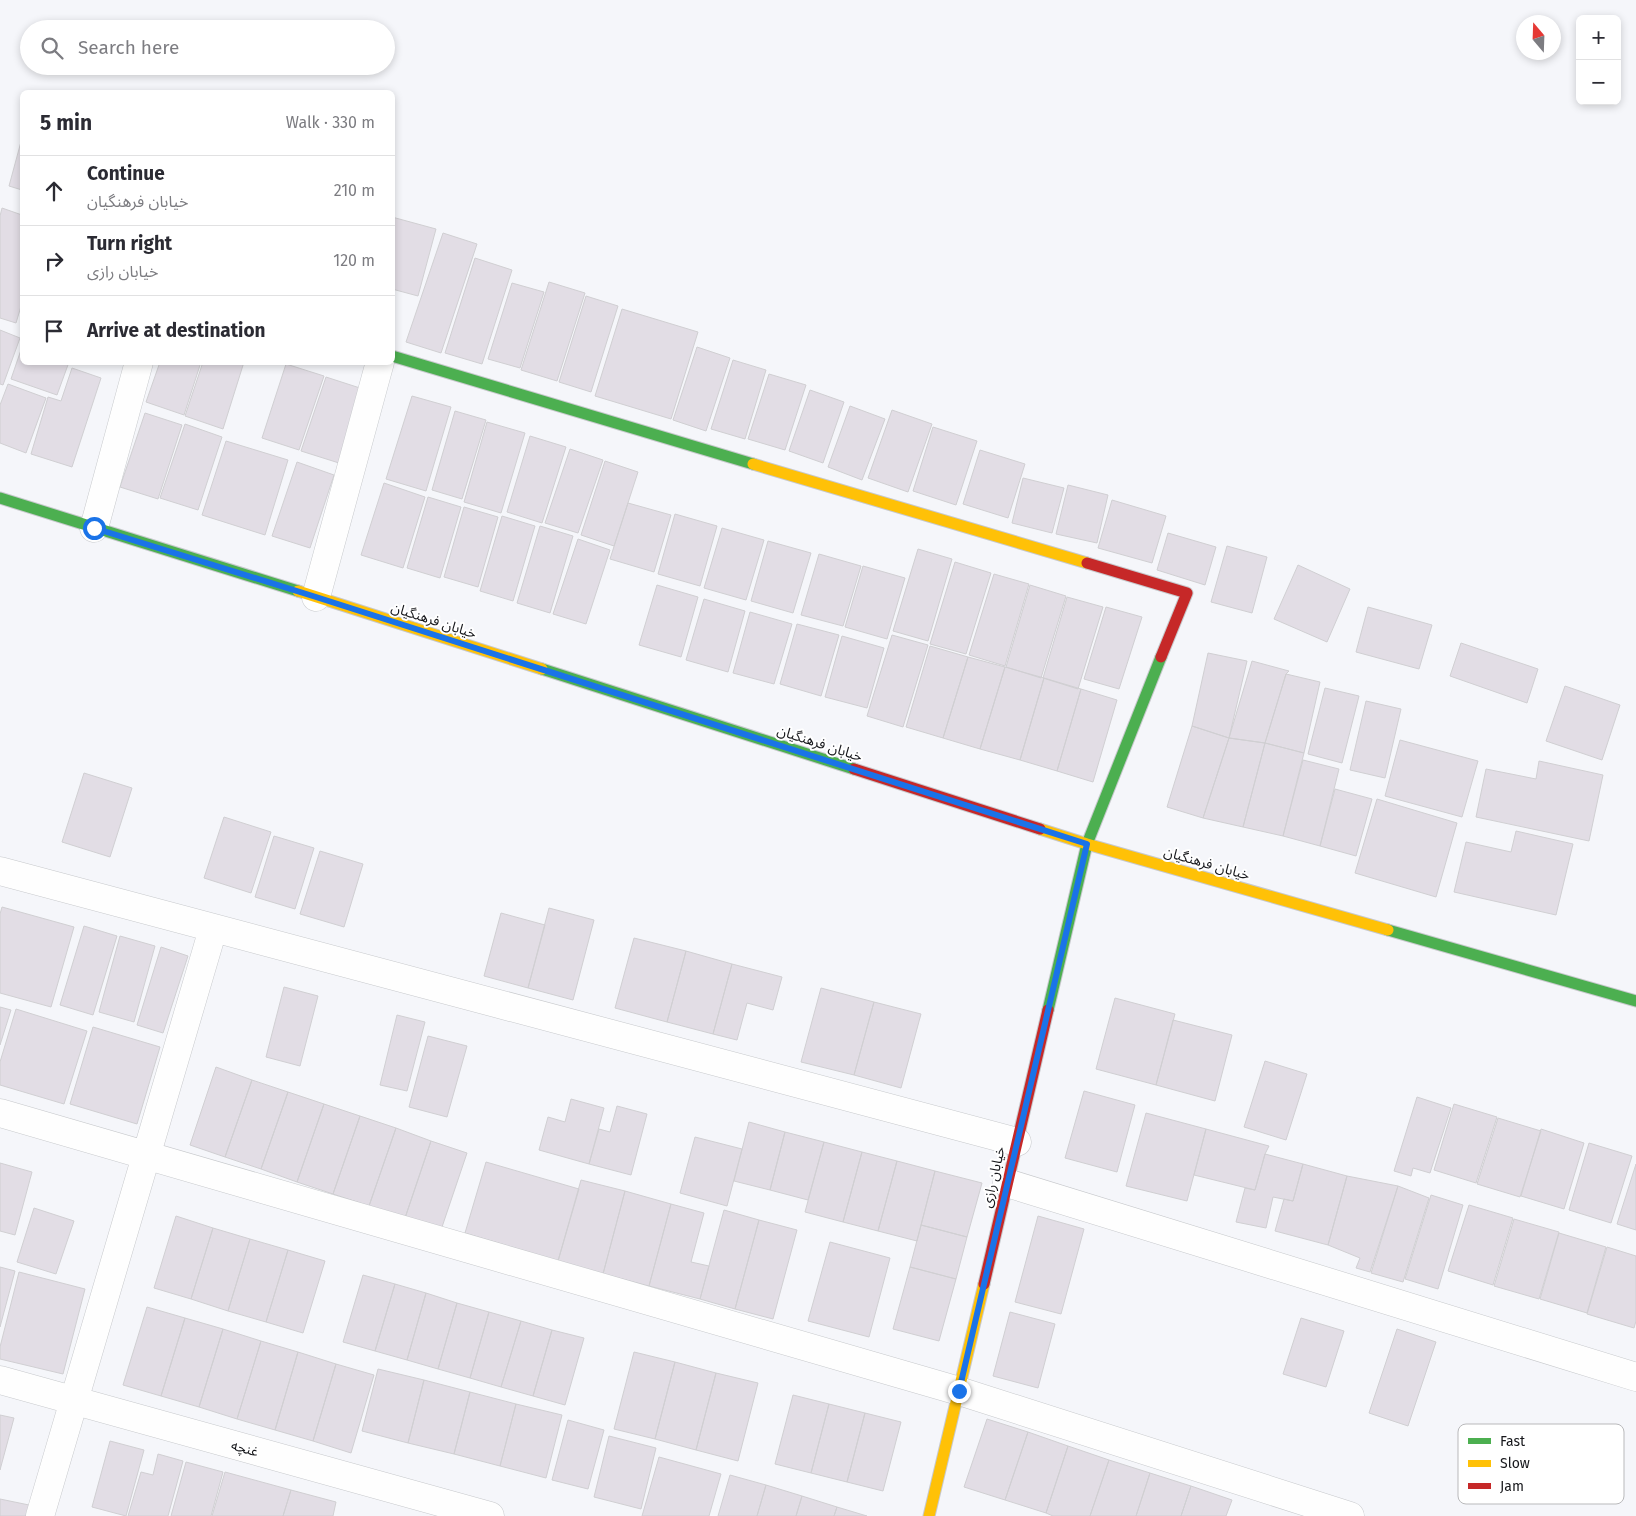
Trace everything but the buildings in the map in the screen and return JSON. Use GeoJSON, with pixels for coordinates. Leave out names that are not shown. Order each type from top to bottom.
{"type":"FeatureCollection","features":[{"type":"Feature","properties":{"kind":"street","name":"خیابان رازی"},"geometry":{"type":"LineString","coordinates":[[395,357],[1187,593],[1087,844],[929,1516]]}},
{"type":"Feature","properties":{"kind":"street"},"geometry":{"type":"LineString","coordinates":[[94,528],[138,365]]}},
{"type":"Feature","properties":{"kind":"street"},"geometry":{"type":"LineString","coordinates":[[316,597],[379,365]]}},
{"type":"Feature","properties":{"kind":"street","name":"خیابان فرهنگیان"},"geometry":{"type":"LineString","coordinates":[[0,498],[316,597],[1087,844],[1636,1001]]}},
{"type":"Feature","properties":{"kind":"street"},"geometry":{"type":"LineString","coordinates":[[0,871],[1017,1142]]}},
{"type":"Feature","properties":{"kind":"street"},"geometry":{"type":"LineString","coordinates":[[40,1516],[212,928]]}},
{"type":"Feature","properties":{"kind":"street"},"geometry":{"type":"LineString","coordinates":[[0,1113],[959,1391],[1350,1516]]}},
{"type":"Feature","properties":{"kind":"street"},"geometry":{"type":"LineString","coordinates":[[1007,1184],[1636,1377]]}},
{"type":"Feature","properties":{"kind":"street","name":"غنچه"},"geometry":{"type":"LineString","coordinates":[[0,1380],[490,1516]]}},
{"type":"Feature","properties":{"kind":"traffic: fast"},"geometry":{"type":"LineString","coordinates":[[395,357],[753,464]]}},
{"type":"Feature","properties":{"kind":"traffic: fast"},"geometry":{"type":"LineString","coordinates":[[0,498],[298,591]]}},
{"type":"Feature","properties":{"kind":"traffic: fast"},"geometry":{"type":"LineString","coordinates":[[1048,1010],[1087,844],[1161,657]]}},
{"type":"Feature","properties":{"kind":"traffic: fast"},"geometry":{"type":"LineString","coordinates":[[542,669],[854,769]]}},
{"type":"Feature","properties":{"kind":"traffic: fast"},"geometry":{"type":"LineString","coordinates":[[1388,930],[1636,1001]]}},
{"type":"Feature","properties":{"kind":"traffic: slow"},"geometry":{"type":"LineString","coordinates":[[753,464],[1087,563]]}},
{"type":"Feature","properties":{"kind":"traffic: slow"},"geometry":{"type":"LineString","coordinates":[[298,591],[542,669]]}},
{"type":"Feature","properties":{"kind":"traffic: slow"},"geometry":{"type":"LineString","coordinates":[[1040,829],[1388,930]]}},
{"type":"Feature","properties":{"kind":"traffic: slow"},"geometry":{"type":"LineString","coordinates":[[929,1516],[984,1284]]}},
{"type":"Feature","properties":{"kind":"traffic: jam"},"geometry":{"type":"LineString","coordinates":[[1087,563],[1187,593],[1161,657]]}},
{"type":"Feature","properties":{"kind":"traffic: jam"},"geometry":{"type":"LineString","coordinates":[[854,769],[1040,829]]}},
{"type":"Feature","properties":{"kind":"traffic: jam"},"geometry":{"type":"LineString","coordinates":[[984,1284],[1048,1010]]}},
{"type":"Feature","properties":{"kind":"route"},"geometry":{"type":"LineString","coordinates":[[94,528],[316,597],[1087,844],[959,1391]]}}]}
